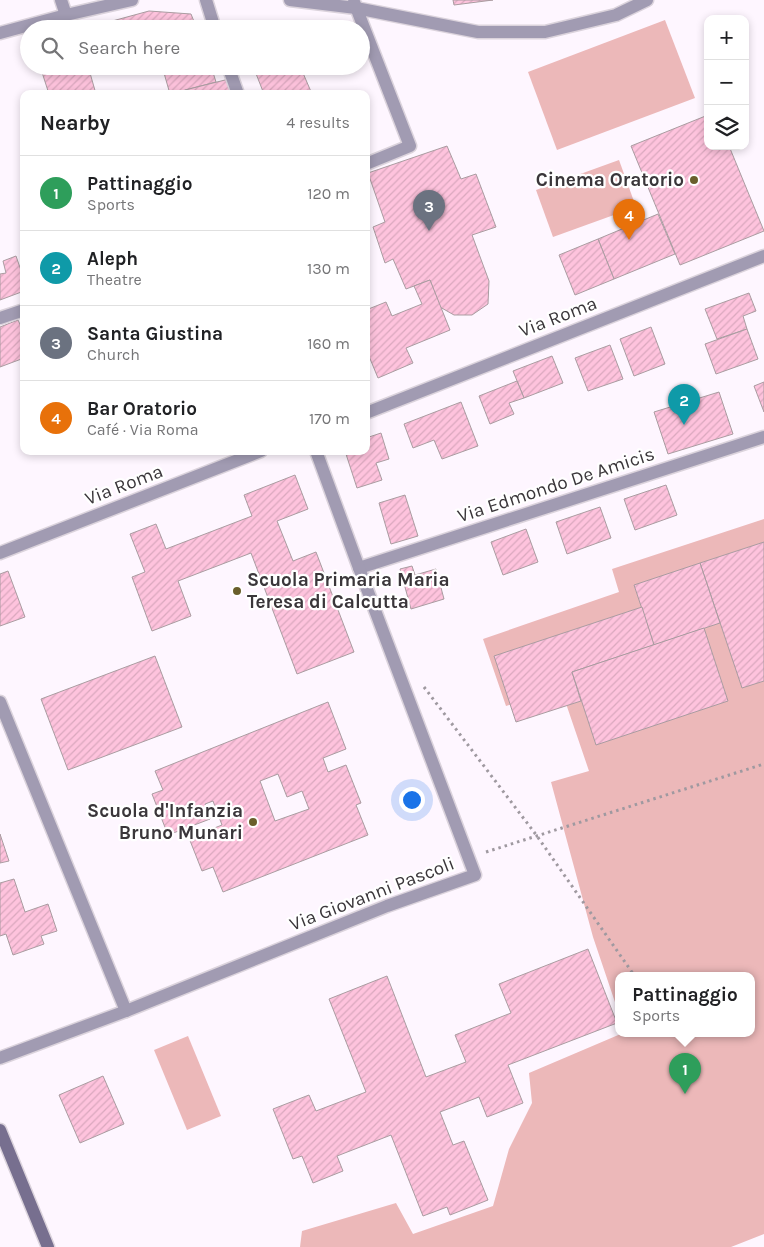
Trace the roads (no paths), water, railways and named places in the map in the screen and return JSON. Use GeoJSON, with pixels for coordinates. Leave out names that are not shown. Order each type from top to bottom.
{"type":"FeatureCollection","features":[{"type":"Feature","properties":{"kind":"street"},"geometry":{"type":"LineString","coordinates":[[61,0],[66,16]]}},
{"type":"Feature","properties":{"kind":"street"},"geometry":{"type":"LineString","coordinates":[[50,20],[132,0]]}},
{"type":"Feature","properties":{"kind":"street"},"geometry":{"type":"LineString","coordinates":[[206,0],[213,20]]}},
{"type":"Feature","properties":{"kind":"street"},"geometry":{"type":"LineString","coordinates":[[290,0],[355,4],[478,32],[545,32],[616,15],[647,0]]}},
{"type":"Feature","properties":{"kind":"street"},"geometry":{"type":"LineString","coordinates":[[355,4],[361,20]]}},
{"type":"Feature","properties":{"kind":"street"},"geometry":{"type":"LineString","coordinates":[[0,33],[20,28]]}},
{"type":"Feature","properties":{"kind":"street"},"geometry":{"type":"LineString","coordinates":[[370,43],[410,146],[370,162]]}},
{"type":"Feature","properties":{"kind":"street"},"geometry":{"type":"LineString","coordinates":[[231,75],[237,90]]}},
{"type":"Feature","properties":{"kind":"street","name":"Via Roma"},"geometry":{"type":"LineString","coordinates":[[370,411],[764,256]]}},
{"type":"Feature","properties":{"kind":"street"},"geometry":{"type":"LineString","coordinates":[[0,318],[20,311]]}},
{"type":"Feature","properties":{"kind":"street","name":"Via Edmondo De Amicis"},"geometry":{"type":"LineString","coordinates":[[359,568],[764,437]]}},
{"type":"Feature","properties":{"kind":"street","name":"Via Roma"},"geometry":{"type":"LineString","coordinates":[[0,553],[252,455]]}},
{"type":"Feature","properties":{"kind":"street","name":"Via Giovanni Pascoli"},"geometry":{"type":"LineString","coordinates":[[0,1058],[126,1011],[387,906],[475,875],[317,455]]}},
{"type":"Feature","properties":{"kind":"street"},"geometry":{"type":"LineString","coordinates":[[0,702],[126,1011]]}},
{"type":"Feature","properties":{"kind":"street"},"geometry":{"type":"LineString","coordinates":[[0,1130],[48,1247]]}},
{"type":"Feature","properties":{"kind":"place","name":"Cinema Oratorio"},"geometry":{"type":"Point","coordinates":[694,180]}},
{"type":"Feature","properties":{"kind":"place","name":"Santa Giustina"},"geometry":{"type":"Point","coordinates":[429,231]}},
{"type":"Feature","properties":{"kind":"place","name":"Bar Oratorio"},"geometry":{"type":"Point","coordinates":[629,240]}},
{"type":"Feature","properties":{"kind":"place","name":"Aleph"},"geometry":{"type":"Point","coordinates":[684,425]}},
{"type":"Feature","properties":{"kind":"place","name":"Scuola Primaria Maria Teresa di Calcutta"},"geometry":{"type":"Point","coordinates":[237,591]}},
{"type":"Feature","properties":{"kind":"place","name":"Scuola d'Infanzia Bruno Munari"},"geometry":{"type":"Point","coordinates":[253,822]}},
{"type":"Feature","properties":{"kind":"place","name":"Pattinaggio"},"geometry":{"type":"Point","coordinates":[685,1094]}}]}
